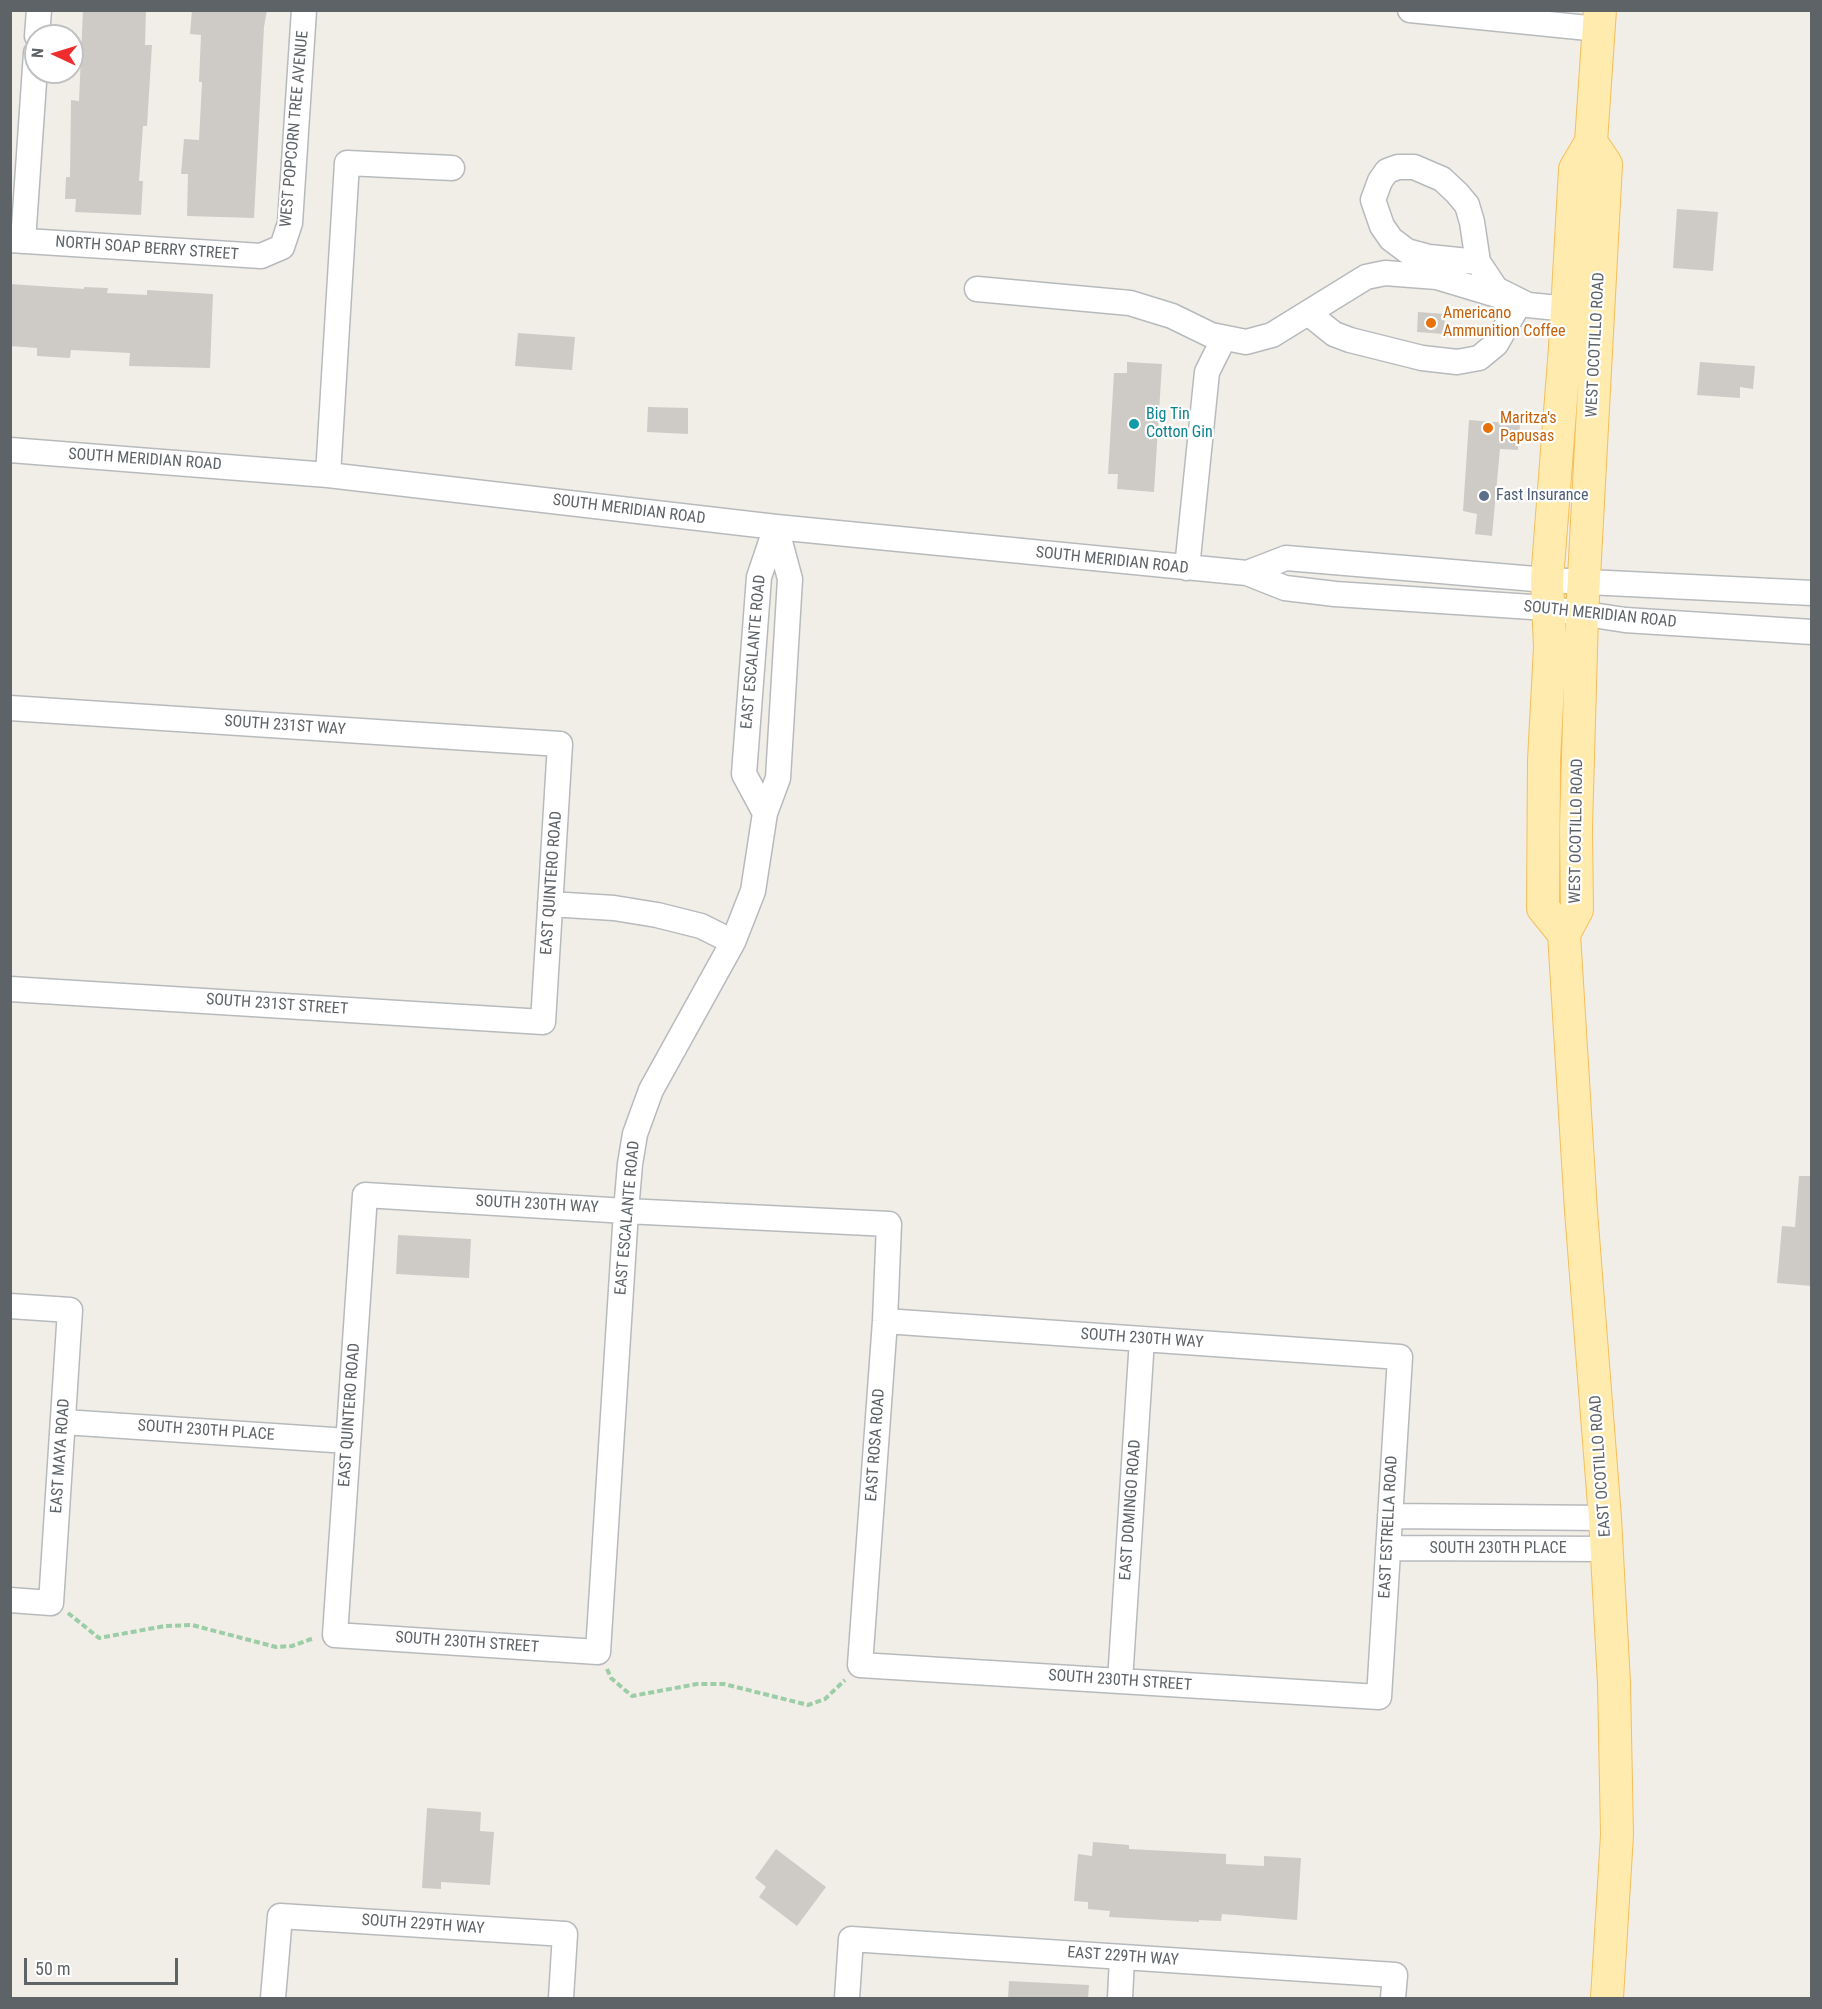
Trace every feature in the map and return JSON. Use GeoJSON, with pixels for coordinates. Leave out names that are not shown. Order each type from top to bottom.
{"type":"FeatureCollection","features":[{"type":"Feature","properties":{"kind":"main road","name":"WEST OCOTILLO ROAD"},"geometry":{"type":"LineString","coordinates":[[1591,142],[1606,164],[1582,615],[1576,828],[1577,910],[1564,934],[1543,908],[1544,760],[1550,647],[1547,594],[1568,309],[1575,169],[1591,142],[1599,20]]}},
{"type":"Feature","properties":{"kind":"main road","name":"EAST OCOTILLO ROAD"},"geometry":{"type":"LineString","coordinates":[[1564,934],[1581,1211],[1605,1518],[1614,1683],[1617,1835],[1607,1998]]}},
{"type":"Feature","properties":{"kind":"street","name":"WEST POPCORN TREE AVENUE"},"geometry":{"type":"LineString","coordinates":[[282,247],[290,223],[304,10]]}},
{"type":"Feature","properties":{"kind":"street"},"geometry":{"type":"LineString","coordinates":[[1410,10],[1599,20]]}},
{"type":"Feature","properties":{"kind":"street"},"geometry":{"type":"LineString","coordinates":[[17,241],[33,84]]}},
{"type":"Feature","properties":{"kind":"street"},"geometry":{"type":"LineString","coordinates":[[328,475],[347,163],[452,168]]}},
{"type":"Feature","properties":{"kind":"street"},"geometry":{"type":"LineString","coordinates":[[1478,262],[1429,257],[1407,250],[1391,239],[1382,226],[1373,200],[1380,181],[1387,171],[1398,167],[1414,167],[1442,179],[1457,193],[1467,205],[1478,262],[1496,289],[1520,302]]}},
{"type":"Feature","properties":{"kind":"street","name":"NORTH SOAP BERRY STREET"},"geometry":{"type":"LineString","coordinates":[[17,241],[261,256],[282,247]]}},
{"type":"Feature","properties":{"kind":"street"},"geometry":{"type":"LineString","coordinates":[[977,289],[1130,303],[1151,308],[1211,335],[1246,342],[1272,335],[1366,277],[1385,273],[1437,277],[1528,305],[1568,309]]}},
{"type":"Feature","properties":{"kind":"street"},"geometry":{"type":"LineString","coordinates":[[1308,314],[1334,334],[1350,340],[1411,356],[1457,362],[1479,358],[1496,344],[1520,302]]}},
{"type":"Feature","properties":{"kind":"street"},"geometry":{"type":"LineString","coordinates":[[1187,568],[1207,372],[1224,338]]}},
{"type":"Feature","properties":{"kind":"street","name":"SOUTH MERIDIAN ROAD"},"geometry":{"type":"LineString","coordinates":[[10,450],[328,475],[776,527],[1187,568],[1247,573],[1286,558],[1547,594],[1582,615],[1812,632]]}},
{"type":"Feature","properties":{"kind":"street","name":"EAST ESCALANTE ROAD"},"geometry":{"type":"LineString","coordinates":[[765,813],[744,774],[759,577],[776,527]]}},
{"type":"Feature","properties":{"kind":"street","name":"EAST ESCALANTE ROAD"},"geometry":{"type":"LineString","coordinates":[[598,1652],[630,1164],[635,1134],[651,1090],[733,942],[753,891],[765,813],[778,778],[790,579],[776,527]]}},
{"type":"Feature","properties":{"kind":"street","name":"SOUTH MERIDIAN ROAD"},"geometry":{"type":"LineString","coordinates":[[1547,594],[1585,581],[1812,593]]}},
{"type":"Feature","properties":{"kind":"street","name":"SOUTH 231ST WAY"},"geometry":{"type":"LineString","coordinates":[[10,708],[561,744]]}},
{"type":"Feature","properties":{"kind":"street","name":"EAST QUINTERO ROAD"},"geometry":{"type":"LineString","coordinates":[[543,1022],[561,744]]}},
{"type":"Feature","properties":{"kind":"street"},"geometry":{"type":"LineString","coordinates":[[550,904],[614,908],[657,915],[701,926],[733,942]]}},
{"type":"Feature","properties":{"kind":"street","name":"SOUTH 231ST STREET"},"geometry":{"type":"LineString","coordinates":[[10,989],[543,1022]]}},
{"type":"Feature","properties":{"kind":"street","name":"EAST QUINTERO ROAD"},"geometry":{"type":"LineString","coordinates":[[335,1635],[365,1195]]}},
{"type":"Feature","properties":{"kind":"street","name":"SOUTH 230TH WAY"},"geometry":{"type":"LineString","coordinates":[[365,1195],[889,1224]]}},
{"type":"Feature","properties":{"kind":"street","name":"EAST ROSA ROAD"},"geometry":{"type":"LineString","coordinates":[[860,1665],[885,1322],[889,1224]]}},
{"type":"Feature","properties":{"kind":"street","name":"EAST MAYA ROAD"},"geometry":{"type":"LineString","coordinates":[[10,1306],[70,1310],[51,1603]]}},
{"type":"Feature","properties":{"kind":"street","name":"SOUTH 230TH WAY"},"geometry":{"type":"LineString","coordinates":[[885,1322],[1400,1357]]}},
{"type":"Feature","properties":{"kind":"street","name":"EAST DOMINGO ROAD"},"geometry":{"type":"LineString","coordinates":[[1120,1681],[1142,1339]]}},
{"type":"Feature","properties":{"kind":"street","name":"EAST ESTRELLA ROAD"},"geometry":{"type":"LineString","coordinates":[[1379,1697],[1400,1357]]}},
{"type":"Feature","properties":{"kind":"street","name":"SOUTH 230TH PLACE"},"geometry":{"type":"LineString","coordinates":[[64,1422],[348,1441]]}},
{"type":"Feature","properties":{"kind":"street","name":"SOUTH 230TH PLACE"},"geometry":{"type":"LineString","coordinates":[[1390,1516],[1605,1518]]}},
{"type":"Feature","properties":{"kind":"street","name":"SOUTH 230TH PLACE"},"geometry":{"type":"LineString","coordinates":[[1388,1548],[1607,1549]]}},
{"type":"Feature","properties":{"kind":"street"},"geometry":{"type":"LineString","coordinates":[[10,1600],[51,1603]]}},
{"type":"Feature","properties":{"kind":"street","name":"SOUTH 230TH STREET"},"geometry":{"type":"LineString","coordinates":[[335,1635],[598,1652]]}},
{"type":"Feature","properties":{"kind":"street","name":"SOUTH 230TH STREET"},"geometry":{"type":"LineString","coordinates":[[860,1665],[1379,1697]]}},
{"type":"Feature","properties":{"kind":"street","name":"SOUTH 229TH WAY"},"geometry":{"type":"LineString","coordinates":[[273,1998],[280,1916],[565,1934],[561,1998]]}},
{"type":"Feature","properties":{"kind":"street","name":"EAST 229TH WAY"},"geometry":{"type":"LineString","coordinates":[[847,1998],[851,1939],[1395,1975],[1394,1998]]}},
{"type":"Feature","properties":{"kind":"street"},"geometry":{"type":"LineString","coordinates":[[1120,1998],[1122,1958]]}},
{"type":"Feature","properties":{"kind":"path"},"geometry":{"type":"LineString","coordinates":[[51,1603],[78,1620],[99,1638],[165,1626],[192,1625],[276,1647],[292,1646],[318,1637],[335,1635]]}},
{"type":"Feature","properties":{"kind":"path"},"geometry":{"type":"LineString","coordinates":[[598,1652],[610,1678],[632,1696],[697,1684],[724,1684],[808,1705],[825,1699],[860,1665]]}},
{"type":"Feature","properties":{"kind":"building"},"geometry":{"type":"Polygon","coordinates":[[[83,10],[146,10],[145,45],[152,45],[147,126],[143,126],[139,181],[143,181],[141,215],[75,212],[76,199],[65,199],[66,177],[70,177],[71,100],[79,101],[80,84],[84,84],[83,10]]]}},
{"type":"Feature","properties":{"kind":"building"},"geometry":{"type":"Polygon","coordinates":[[[192,10],[267,10],[264,27],[254,218],[187,216],[188,174],[181,174],[184,139],[199,140],[202,82],[199,82],[201,35],[190,34],[192,10]]]}},
{"type":"Feature","properties":{"kind":"building"},"geometry":{"type":"Polygon","coordinates":[[[1677,209],[1718,212],[1713,271],[1673,268],[1677,209]]]}},
{"type":"Feature","properties":{"kind":"building"},"geometry":{"type":"Polygon","coordinates":[[[10,284],[84,289],[84,287],[108,288],[107,293],[147,295],[147,290],[213,294],[210,368],[129,366],[130,353],[71,350],[70,358],[37,356],[37,348],[10,346],[10,284]]]}},
{"type":"Feature","properties":{"kind":"building","name":"Americano Ammunition Coffee"},"geometry":{"type":"Polygon","coordinates":[[[1418,312],[1445,314],[1444,334],[1417,332],[1418,312]]]}},
{"type":"Feature","properties":{"kind":"building"},"geometry":{"type":"Polygon","coordinates":[[[518,333],[575,337],[572,370],[515,366],[518,333]]]}},
{"type":"Feature","properties":{"kind":"building","name":"Big Tin Cotton Gin"},"geometry":{"type":"Polygon","coordinates":[[[1127,362],[1162,364],[1154,492],[1117,489],[1118,474],[1108,474],[1114,373],[1127,373],[1127,362]]]}},
{"type":"Feature","properties":{"kind":"building"},"geometry":{"type":"Polygon","coordinates":[[[1700,362],[1755,366],[1753,389],[1740,387],[1740,398],[1697,395],[1700,362]]]}},
{"type":"Feature","properties":{"kind":"building"},"geometry":{"type":"Polygon","coordinates":[[[648,407],[688,408],[688,434],[647,432],[648,407]]]}},
{"type":"Feature","properties":{"kind":"building"},"geometry":{"type":"Polygon","coordinates":[[[1469,420],[1520,424],[1518,450],[1500,449],[1492,536],[1475,534],[1477,514],[1463,511],[1469,420]]]}},
{"type":"Feature","properties":{"kind":"building"},"geometry":{"type":"Polygon","coordinates":[[[1799,1176],[1812,1176],[1812,1286],[1777,1283],[1782,1226],[1795,1227],[1799,1176]]]}},
{"type":"Feature","properties":{"kind":"building"},"geometry":{"type":"Polygon","coordinates":[[[398,1235],[471,1239],[469,1278],[396,1274],[398,1235]]]}},
{"type":"Feature","properties":{"kind":"building"},"geometry":{"type":"Polygon","coordinates":[[[427,1808],[481,1812],[480,1831],[494,1832],[490,1885],[441,1882],[441,1889],[422,1888],[427,1808]]]}},
{"type":"Feature","properties":{"kind":"building"},"geometry":{"type":"Polygon","coordinates":[[[1093,1842],[1129,1845],[1129,1849],[1226,1854],[1226,1864],[1264,1866],[1264,1856],[1301,1858],[1297,1920],[1222,1914],[1221,1921],[1199,1920],[1199,1922],[1109,1917],[1110,1911],[1088,1909],[1088,1902],[1074,1901],[1078,1854],[1092,1856],[1093,1842]]]}},
{"type":"Feature","properties":{"kind":"building"},"geometry":{"type":"Polygon","coordinates":[[[776,1849],[826,1887],[797,1926],[759,1897],[766,1887],[755,1878],[776,1849]]]}},
{"type":"Feature","properties":{"kind":"building"},"geometry":{"type":"Polygon","coordinates":[[[1009,1981],[1089,1985],[1088,1998],[1008,1998],[1009,1981]]]}},
{"type":"Feature","properties":{"kind":"place","name":"Americano Ammunition Coffee"},"geometry":{"type":"Point","coordinates":[1431,323]}},
{"type":"Feature","properties":{"kind":"place","name":"Big Tin Cotton Gin"},"geometry":{"type":"Point","coordinates":[1134,424]}},
{"type":"Feature","properties":{"kind":"place","name":"Maritza's Papusas"},"geometry":{"type":"Point","coordinates":[1488,428]}},
{"type":"Feature","properties":{"kind":"place","name":"Fast Insurance"},"geometry":{"type":"Point","coordinates":[1484,496]}}]}
